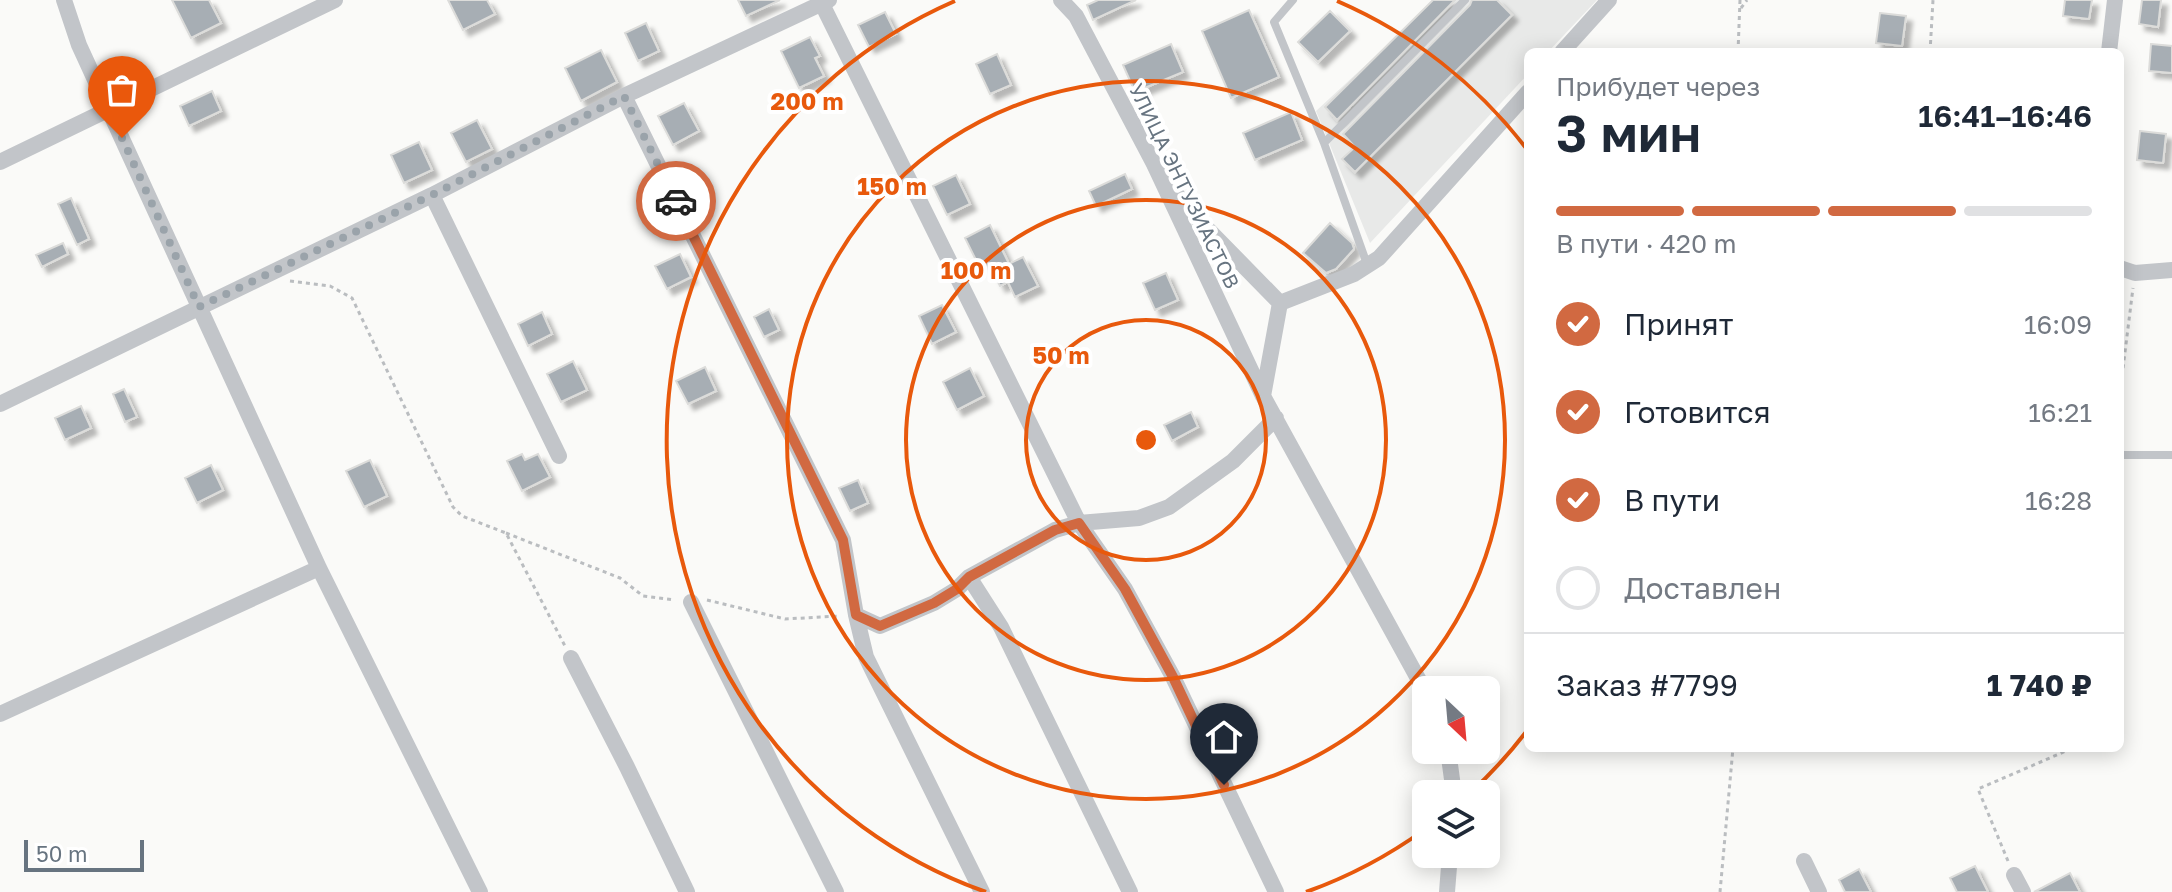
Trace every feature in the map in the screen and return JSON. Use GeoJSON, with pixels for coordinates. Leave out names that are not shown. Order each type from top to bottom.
{"type":"FeatureCollection","features":[{"type":"Feature","properties":{"kind":"street"},"geometry":{"type":"LineString","coordinates":[[64,0],[79,45],[319,568],[480,892]]}},
{"type":"Feature","properties":{"kind":"street"},"geometry":{"type":"LineString","coordinates":[[0,162],[335,0]]}},
{"type":"Feature","properties":{"kind":"street","name":"УЛИЦА ЭНТУЗИАСТОВ"},"geometry":{"type":"LineString","coordinates":[[1061,0],[1076,16],[1154,164],[1263,396],[1417,676]]}},
{"type":"Feature","properties":{"kind":"street"},"geometry":{"type":"LineString","coordinates":[[1566,48],[1609,0]]}},
{"type":"Feature","properties":{"kind":"street"},"geometry":{"type":"LineString","coordinates":[[2109,48],[2115,0]]}},
{"type":"Feature","properties":{"kind":"street"},"geometry":{"type":"LineString","coordinates":[[0,404],[432,195],[624,96],[826,2],[1079,523],[1125,589],[1173,677],[1276,892]]}},
{"type":"Feature","properties":{"kind":"street"},"geometry":{"type":"LineString","coordinates":[[624,96],[843,540],[866,657],[982,892]]}},
{"type":"Feature","properties":{"kind":"street"},"geometry":{"type":"LineString","coordinates":[[1280,303],[1368,267],[1430,203],[1524,97]]}},
{"type":"Feature","properties":{"kind":"street"},"geometry":{"type":"LineString","coordinates":[[1154,164],[1185,206],[1280,303]]}},
{"type":"Feature","properties":{"kind":"street"},"geometry":{"type":"LineString","coordinates":[[432,195],[559,456]]}},
{"type":"Feature","properties":{"kind":"street"},"geometry":{"type":"LineString","coordinates":[[2128,270],[2172,270]]}},
{"type":"Feature","properties":{"kind":"street"},"geometry":{"type":"LineString","coordinates":[[1263,396],[1280,303]]}},
{"type":"Feature","properties":{"kind":"street"},"geometry":{"type":"LineString","coordinates":[[856,615],[880,626],[934,603],[957,589],[969,577],[1055,530],[1079,523],[1139,518],[1169,507],[1233,461],[1276,418]]}},
{"type":"Feature","properties":{"kind":"street"},"geometry":{"type":"LineString","coordinates":[[0,714],[319,568]]}},
{"type":"Feature","properties":{"kind":"street"},"geometry":{"type":"LineString","coordinates":[[969,577],[1001,627],[1130,892]]}},
{"type":"Feature","properties":{"kind":"street"},"geometry":{"type":"LineString","coordinates":[[691,602],[836,892]]}},
{"type":"Feature","properties":{"kind":"street"},"geometry":{"type":"LineString","coordinates":[[571,658],[687,892]]}},
{"type":"Feature","properties":{"kind":"street"},"geometry":{"type":"LineString","coordinates":[[1804,861],[1819,892]]}},
{"type":"Feature","properties":{"kind":"street"},"geometry":{"type":"LineString","coordinates":[[1447,892],[1449,868]]}},
{"type":"Feature","properties":{"kind":"street"},"geometry":{"type":"LineString","coordinates":[[2014,875],[2023,892]]}},
{"type":"Feature","properties":{"kind":"lane"},"geometry":{"type":"LineString","coordinates":[[1293,0],[1274,22],[1324,143],[1368,267]]}},
{"type":"Feature","properties":{"kind":"lane"},"geometry":{"type":"LineString","coordinates":[[1324,143],[1465,0]]}},
{"type":"Feature","properties":{"kind":"lane"},"geometry":{"type":"LineString","coordinates":[[2124,455],[2172,455]]}},
{"type":"Feature","properties":{"kind":"path"},"geometry":{"type":"LineString","coordinates":[[1738,48],[1740,0]]}},
{"type":"Feature","properties":{"kind":"path"},"geometry":{"type":"LineString","coordinates":[[1741,8],[1747,0]]}},
{"type":"Feature","properties":{"kind":"path"},"geometry":{"type":"LineString","coordinates":[[1930,48],[1933,0]]}},
{"type":"Feature","properties":{"kind":"path"},"geometry":{"type":"LineString","coordinates":[[2124,331],[2128,270]]}},
{"type":"Feature","properties":{"kind":"path"},"geometry":{"type":"LineString","coordinates":[[290,281],[330,286],[352,298],[453,507],[462,516],[620,578],[643,596],[691,602],[712,599],[785,619],[856,615]]}},
{"type":"Feature","properties":{"kind":"path"},"geometry":{"type":"LineString","coordinates":[[506,533],[571,658]]}},
{"type":"Feature","properties":{"kind":"path"},"geometry":{"type":"LineString","coordinates":[[1720,892],[1733,752]]}},
{"type":"Feature","properties":{"kind":"path"},"geometry":{"type":"LineString","coordinates":[[2014,875],[1978,789],[2064,752]]}},
{"type":"Feature","properties":{"kind":"shaded area"},"geometry":{"type":"Polygon","coordinates":[[[1436,0],[1597,0],[1552,48],[1524,48],[1524,78],[1370,243],[1316,111],[1436,0]]]}},
{"type":"Feature","properties":{"kind":"building"},"geometry":{"type":"Polygon","coordinates":[[[172,0],[209,0],[221,23],[191,38],[172,0]]]}},
{"type":"Feature","properties":{"kind":"building"},"geometry":{"type":"Polygon","coordinates":[[[448,0],[487,0],[495,14],[463,30],[448,0]]]}},
{"type":"Feature","properties":{"kind":"building"},"geometry":{"type":"Polygon","coordinates":[[[738,0],[780,0],[746,16],[738,0]]]}},
{"type":"Feature","properties":{"kind":"building"},"geometry":{"type":"Polygon","coordinates":[[[1098,0],[1136,0],[1093,20],[1087,5],[1098,0]]]}},
{"type":"Feature","properties":{"kind":"building"},"geometry":{"type":"Polygon","coordinates":[[[1433,0],[1455,0],[1337,120],[1325,107],[1433,0]]]}},
{"type":"Feature","properties":{"kind":"building"},"geometry":{"type":"Polygon","coordinates":[[[1472,0],[1497,0],[1512,15],[1355,172],[1342,159],[1355,147],[1343,134],[1472,0]]]}},
{"type":"Feature","properties":{"kind":"building"},"geometry":{"type":"Polygon","coordinates":[[[2065,0],[2092,0],[2089,19],[2063,16],[2065,0]]]}},
{"type":"Feature","properties":{"kind":"building"},"geometry":{"type":"Polygon","coordinates":[[[2142,0],[2161,0],[2158,27],[2139,24],[2142,0]]]}},
{"type":"Feature","properties":{"kind":"building"},"geometry":{"type":"Polygon","coordinates":[[[1249,10],[1279,77],[1231,98],[1202,31],[1249,10]]]}},
{"type":"Feature","properties":{"kind":"building"},"geometry":{"type":"Polygon","coordinates":[[[1330,11],[1350,31],[1318,62],[1298,42],[1330,11]]]}},
{"type":"Feature","properties":{"kind":"building"},"geometry":{"type":"Polygon","coordinates":[[[885,12],[896,34],[869,47],[858,25],[885,12]]]}},
{"type":"Feature","properties":{"kind":"building"},"geometry":{"type":"Polygon","coordinates":[[[1880,13],[1906,16],[1902,46],[1876,43],[1880,13]]]}},
{"type":"Feature","properties":{"kind":"building"},"geometry":{"type":"Polygon","coordinates":[[[646,23],[659,51],[638,61],[625,33],[646,23]]]}},
{"type":"Feature","properties":{"kind":"building"},"geometry":{"type":"Polygon","coordinates":[[[810,37],[820,56],[815,58],[824,76],[799,88],[781,51],[810,37]]]}},
{"type":"Feature","properties":{"kind":"building"},"geometry":{"type":"Polygon","coordinates":[[[1171,44],[1183,72],[1135,92],[1123,65],[1171,44]]]}},
{"type":"Feature","properties":{"kind":"building"},"geometry":{"type":"Polygon","coordinates":[[[2151,44],[2172,46],[2172,73],[2149,71],[2151,44]]]}},
{"type":"Feature","properties":{"kind":"building"},"geometry":{"type":"Polygon","coordinates":[[[601,50],[617,82],[581,101],[565,68],[601,50]]]}},
{"type":"Feature","properties":{"kind":"building"},"geometry":{"type":"Polygon","coordinates":[[[997,54],[1011,85],[990,94],[976,64],[997,54]]]}},
{"type":"Feature","properties":{"kind":"building"},"geometry":{"type":"Polygon","coordinates":[[[212,91],[221,111],[189,126],[180,106],[212,91]]]}},
{"type":"Feature","properties":{"kind":"building"},"geometry":{"type":"Polygon","coordinates":[[[684,103],[699,131],[673,145],[658,116],[684,103]]]}},
{"type":"Feature","properties":{"kind":"building"},"geometry":{"type":"Polygon","coordinates":[[[1291,112],[1302,140],[1255,160],[1243,133],[1291,112]]]}},
{"type":"Feature","properties":{"kind":"building"},"geometry":{"type":"Polygon","coordinates":[[[477,120],[492,149],[466,162],[451,133],[477,120]]]}},
{"type":"Feature","properties":{"kind":"building"},"geometry":{"type":"Polygon","coordinates":[[[2140,131],[2166,134],[2163,163],[2137,160],[2140,131]]]}},
{"type":"Feature","properties":{"kind":"building"},"geometry":{"type":"Polygon","coordinates":[[[419,142],[432,170],[404,183],[391,155],[419,142]]]}},
{"type":"Feature","properties":{"kind":"building"},"geometry":{"type":"Polygon","coordinates":[[[1125,174],[1132,189],[1096,206],[1089,191],[1125,174]]]}},
{"type":"Feature","properties":{"kind":"building"},"geometry":{"type":"Polygon","coordinates":[[[956,175],[970,204],[947,215],[933,186],[956,175]]]}},
{"type":"Feature","properties":{"kind":"building"},"geometry":{"type":"Polygon","coordinates":[[[71,198],[89,239],[77,245],[58,204],[71,198]]]}},
{"type":"Feature","properties":{"kind":"building"},"geometry":{"type":"Polygon","coordinates":[[[1330,223],[1352,243],[1354,249],[1336,269],[1326,273],[1303,253],[1330,223]]]}},
{"type":"Feature","properties":{"kind":"building"},"geometry":{"type":"Polygon","coordinates":[[[990,225],[1009,264],[1023,257],[1038,286],[1015,297],[1008,282],[1000,286],[987,260],[978,264],[965,238],[990,225]]]}},
{"type":"Feature","properties":{"kind":"building"},"geometry":{"type":"Polygon","coordinates":[[[63,243],[68,254],[42,267],[36,255],[63,243]]]}},
{"type":"Feature","properties":{"kind":"building"},"geometry":{"type":"Polygon","coordinates":[[[680,254],[691,277],[667,289],[655,266],[680,254]]]}},
{"type":"Feature","properties":{"kind":"building"},"geometry":{"type":"Polygon","coordinates":[[[1166,273],[1178,300],[1155,310],[1143,283],[1166,273]]]}},
{"type":"Feature","properties":{"kind":"building"},"geometry":{"type":"Polygon","coordinates":[[[942,305],[956,332],[932,344],[919,316],[942,305]]]}},
{"type":"Feature","properties":{"kind":"building"},"geometry":{"type":"Polygon","coordinates":[[[769,309],[779,330],[764,337],[754,317],[769,309]]]}},
{"type":"Feature","properties":{"kind":"building"},"geometry":{"type":"Polygon","coordinates":[[[542,312],[552,334],[528,346],[518,324],[542,312]]]}},
{"type":"Feature","properties":{"kind":"building"},"geometry":{"type":"Polygon","coordinates":[[[573,361],[587,390],[561,402],[547,374],[573,361]]]}},
{"type":"Feature","properties":{"kind":"building"},"geometry":{"type":"Polygon","coordinates":[[[705,367],[716,391],[688,404],[676,381],[705,367]]]}},
{"type":"Feature","properties":{"kind":"building"},"geometry":{"type":"Polygon","coordinates":[[[970,368],[984,396],[957,410],[943,382],[970,368]]]}},
{"type":"Feature","properties":{"kind":"building"},"geometry":{"type":"Polygon","coordinates":[[[124,389],[137,417],[125,422],[113,394],[124,389]]]}},
{"type":"Feature","properties":{"kind":"building"},"geometry":{"type":"Polygon","coordinates":[[[81,406],[91,428],[65,440],[55,418],[81,406]]]}},
{"type":"Feature","properties":{"kind":"building"},"geometry":{"type":"Polygon","coordinates":[[[1191,412],[1198,427],[1172,441],[1164,425],[1191,412]]]}},
{"type":"Feature","properties":{"kind":"building"},"geometry":{"type":"Polygon","coordinates":[[[522,454],[525,460],[538,454],[550,477],[522,491],[507,461],[522,454]]]}},
{"type":"Feature","properties":{"kind":"building"},"geometry":{"type":"Polygon","coordinates":[[[370,460],[387,496],[364,507],[346,471],[370,460]]]}},
{"type":"Feature","properties":{"kind":"building"},"geometry":{"type":"Polygon","coordinates":[[[211,465],[223,490],[197,503],[185,478],[211,465]]]}},
{"type":"Feature","properties":{"kind":"building"},"geometry":{"type":"Polygon","coordinates":[[[858,480],[868,503],[850,511],[839,488],[858,480]]]}},
{"type":"Feature","properties":{"kind":"building"},"geometry":{"type":"Polygon","coordinates":[[[1975,866],[1988,892],[1957,892],[1950,878],[1975,866]]]}},
{"type":"Feature","properties":{"kind":"building"},"geometry":{"type":"Polygon","coordinates":[[[1859,869],[1871,892],[1845,892],[1839,880],[1859,869]]]}},
{"type":"Feature","properties":{"kind":"building"},"geometry":{"type":"Polygon","coordinates":[[[2070,873],[2080,892],[2034,892],[2070,873]]]}},
{"type":"Feature","properties":{"kind":"way so far"},"geometry":{"type":"LineString","coordinates":[[122,138],[199,307],[432,195],[624,96],[676,201]]}},
{"type":"Feature","properties":{"kind":"route"},"geometry":{"type":"LineString","coordinates":[[676,201],[843,540],[856,615],[880,626],[934,603],[957,589],[969,577],[1055,530],[1079,523],[1125,589],[1173,677],[1224,785]]}}]}
